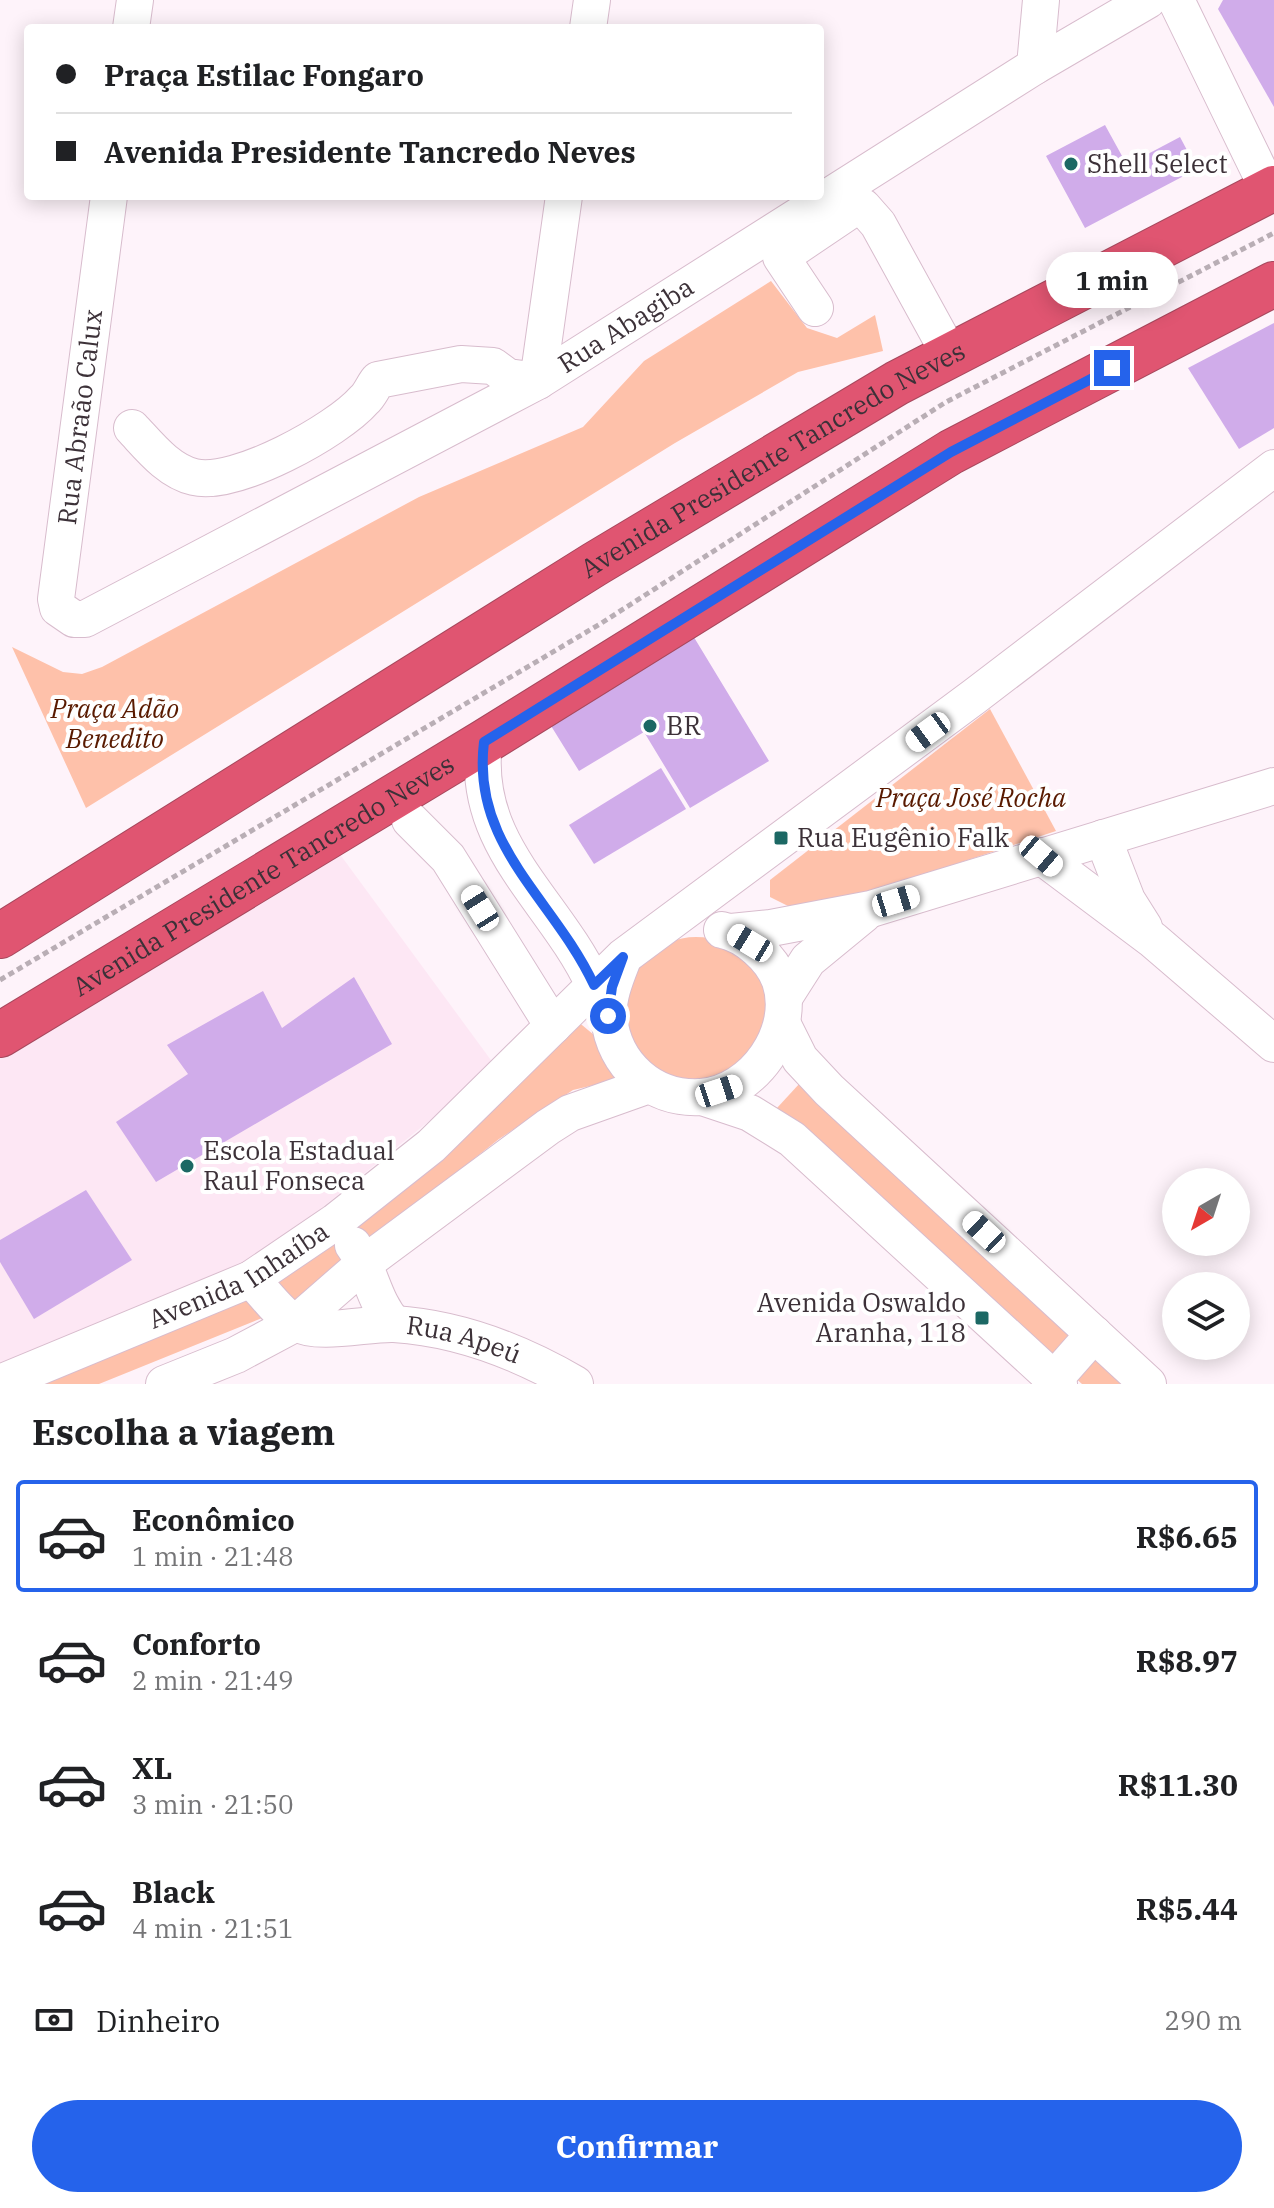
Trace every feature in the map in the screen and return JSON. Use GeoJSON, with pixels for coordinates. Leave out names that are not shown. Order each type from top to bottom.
{"type":"FeatureCollection","features":[{"type":"Feature","properties":{"kind":"highway","name":"Avenida Presidente Tancredo Neves"},"geometry":{"type":"LineString","coordinates":[[0,936],[608,556],[897,383],[950,355],[1272,204]]}},
{"type":"Feature","properties":{"kind":"highway","name":"Avenida Presidente Tancredo Neves"},"geometry":{"type":"LineString","coordinates":[[0,1035],[484,742],[951,452],[1274,284]]}},
{"type":"Feature","properties":{"kind":"street"},"geometry":{"type":"LineString","coordinates":[[132,24],[135,0]]}},
{"type":"Feature","properties":{"kind":"street"},"geometry":{"type":"LineString","coordinates":[[589,24],[592,0]]}},
{"type":"Feature","properties":{"kind":"street"},"geometry":{"type":"LineString","coordinates":[[1035,66],[1041,0]]}},
{"type":"Feature","properties":{"kind":"street","name":"Rua Abagiba"},"geometry":{"type":"LineString","coordinates":[[824,200],[1035,66],[1148,0]]}},
{"type":"Feature","properties":{"kind":"street"},"geometry":{"type":"LineString","coordinates":[[1176,0],[1272,204]]}},
{"type":"Feature","properties":{"kind":"street","name":"Rua Abraão Calux"},"geometry":{"type":"LineString","coordinates":[[85,619],[64,614],[56,599],[108,200]]}},
{"type":"Feature","properties":{"kind":"street"},"geometry":{"type":"LineString","coordinates":[[132,428],[163,461],[192,477],[218,480],[251,470],[350,414],[366,399],[378,380],[461,364],[493,366],[508,377],[538,381],[563,200]]}},
{"type":"Feature","properties":{"kind":"street","name":"Rua Abagiba"},"geometry":{"type":"LineString","coordinates":[[85,619],[538,381],[824,200]]}},
{"type":"Feature","properties":{"kind":"street"},"geometry":{"type":"LineString","coordinates":[[815,308],[781,257],[855,207],[863,207],[878,224],[950,355]]}},
{"type":"Feature","properties":{"kind":"street"},"geometry":{"type":"LineString","coordinates":[[1094,1334],[1054,1382],[792,1139],[750,1113],[702,1097],[646,1086],[616,1048],[608,1016],[612,987],[623,957],[1274,468]]}},
{"type":"Feature","properties":{"kind":"street"},"geometry":{"type":"LineString","coordinates":[[484,742],[481,771],[485,802],[494,830],[578,954],[594,985]]}},
{"type":"Feature","properties":{"kind":"street"},"geometry":{"type":"LineString","coordinates":[[731,932],[871,909],[1274,786]]}},
{"type":"Feature","properties":{"kind":"street"},"geometry":{"type":"LineString","coordinates":[[410,820],[434,840],[448,858],[553,1026]]}},
{"type":"Feature","properties":{"kind":"street"},"geometry":{"type":"LineString","coordinates":[[1103,838],[1127,900],[1153,940]]}},
{"type":"Feature","properties":{"kind":"street"},"geometry":{"type":"LineString","coordinates":[[1041,856],[1153,940],[1274,1044]]}},
{"type":"Feature","properties":{"kind":"street"},"geometry":{"type":"LineString","coordinates":[[702,1097],[735,1086],[759,1067],[808,960],[828,940],[871,909]]}},
{"type":"Feature","properties":{"kind":"street"},"geometry":{"type":"LineString","coordinates":[[669,924],[700,924],[731,932],[750,943],[776,970],[784,1011],[800,1059],[829,1090],[1148,1384]]}},
{"type":"Feature","properties":{"kind":"street","name":"Avenida Inhaíba"},"geometry":{"type":"LineString","coordinates":[[0,1383],[251,1279],[335,1222],[431,1146],[623,957]]}},
{"type":"Feature","properties":{"kind":"street","name":"Avenida Inhaíba"},"geometry":{"type":"LineString","coordinates":[[164,1384],[236,1355],[296,1323],[366,1262],[570,1113],[646,1086]]}},
{"type":"Feature","properties":{"kind":"street","name":"Rua Apeú"},"geometry":{"type":"LineString","coordinates":[[335,1222],[366,1262],[378,1301],[394,1324]]}},
{"type":"Feature","properties":{"kind":"street"},"geometry":{"type":"LineString","coordinates":[[251,1279],[296,1323]]}},
{"type":"Feature","properties":{"kind":"street","name":"Rua Apeú"},"geometry":{"type":"LineString","coordinates":[[296,1323],[338,1327],[394,1324],[473,1338],[518,1354],[575,1384]]}},
{"type":"Feature","properties":{"kind":"path"},"geometry":{"type":"LineString","coordinates":[[0,980],[600,624],[946,402],[1272,204]]}},
{"type":"Feature","properties":{"kind":"shaded area","name":"Escola Estadual Raul Fonseca"},"geometry":{"type":"Polygon","coordinates":[[[339,853],[496,1067],[251,1265],[0,1367],[0,1056],[339,853]]]}},
{"type":"Feature","properties":{"kind":"green space","name":"Praça Adão Benedito"},"geometry":{"type":"Polygon","coordinates":[[[771,281],[807,328],[837,338],[875,315],[883,351],[798,372],[675,443],[86,808],[12,647],[63,672],[82,674],[102,667],[419,497],[583,427],[644,361],[771,281]]]}},
{"type":"Feature","properties":{"kind":"green space","name":"Praça José Rocha"},"geometry":{"type":"Polygon","coordinates":[[[990,709],[1056,831],[804,914],[770,897],[770,880],[990,709]]]}},
{"type":"Feature","properties":{"kind":"green space"},"geometry":{"type":"Polygon","coordinates":[[[696,937],[723,943],[747,958],[762,982],[768,1009],[762,1036],[747,1060],[723,1075],[696,1081],[669,1075],[645,1060],[630,1036],[624,1009],[630,982],[645,958],[669,943],[696,937]]]}},
{"type":"Feature","properties":{"kind":"green space"},"geometry":{"type":"Polygon","coordinates":[[[576,1020],[594,1035],[616,1080],[573,1090],[499,1139],[282,1310],[99,1384],[32,1384],[245,1297],[576,1020]]]}},
{"type":"Feature","properties":{"kind":"green space"},"geometry":{"type":"Polygon","coordinates":[[[800,1083],[1130,1384],[1082,1384],[777,1108],[800,1083]]]}},
{"type":"Feature","properties":{"kind":"building"},"geometry":{"type":"Polygon","coordinates":[[[1223,0],[1274,0],[1274,107],[1218,9],[1223,0]]]}},
{"type":"Feature","properties":{"kind":"building"},"geometry":{"type":"Polygon","coordinates":[[[1105,125],[1127,165],[1180,137],[1197,169],[1085,228],[1046,156],[1105,125]]]}},
{"type":"Feature","properties":{"kind":"building"},"geometry":{"type":"Polygon","coordinates":[[[1274,323],[1274,428],[1239,449],[1188,368],[1274,323]]]}},
{"type":"Feature","properties":{"kind":"building","name":"BR"},"geometry":{"type":"Polygon","coordinates":[[[692,634],[769,761],[690,808],[644,732],[579,771],[548,721],[692,634]]]}},
{"type":"Feature","properties":{"kind":"building"},"geometry":{"type":"Polygon","coordinates":[[[661,768],[686,809],[594,864],[569,825],[661,768]]]}},
{"type":"Feature","properties":{"kind":"building"},"geometry":{"type":"Polygon","coordinates":[[[354,977],[392,1044],[156,1182],[116,1122],[188,1074],[167,1045],[263,991],[282,1028],[354,977]]]}},
{"type":"Feature","properties":{"kind":"building"},"geometry":{"type":"Polygon","coordinates":[[[86,1190],[132,1260],[34,1319],[0,1262],[0,1240],[86,1190]]]}},
{"type":"Feature","properties":{"kind":"place","name":"Shell Select"},"geometry":{"type":"Point","coordinates":[1071,164]}},
{"type":"Feature","properties":{"kind":"place","name":"BR"},"geometry":{"type":"Point","coordinates":[650,726]}},
{"type":"Feature","properties":{"kind":"place","name":"Rua Eugênio Falk"},"geometry":{"type":"Point","coordinates":[781,838]}},
{"type":"Feature","properties":{"kind":"place","name":"Escola Estadual Raul Fonseca"},"geometry":{"type":"Point","coordinates":[187,1166]}},
{"type":"Feature","properties":{"kind":"place","name":"Avenida Oswaldo Aranha, 118"},"geometry":{"type":"Point","coordinates":[982,1318]}},
{"type":"Feature","properties":{"kind":"route"},"geometry":{"type":"LineString","coordinates":[[608,1016],[612,987],[623,957],[594,985],[578,954],[494,830],[485,802],[481,771],[484,742],[951,452],[1112,368]]}}]}
